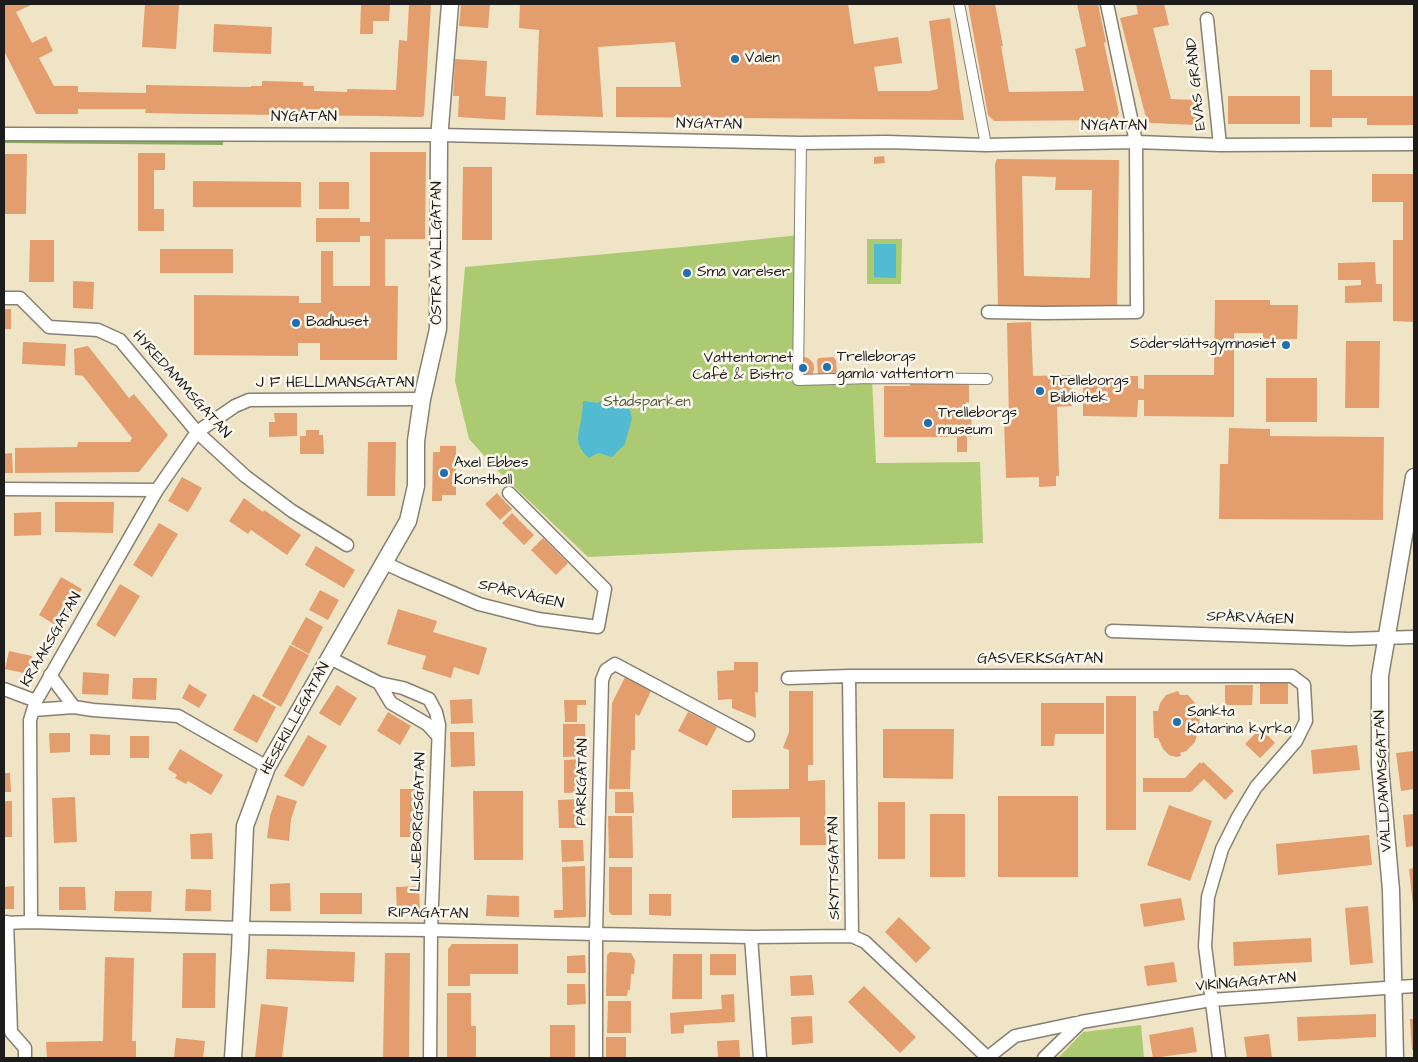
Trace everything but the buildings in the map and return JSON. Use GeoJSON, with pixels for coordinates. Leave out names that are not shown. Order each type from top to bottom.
{"type":"FeatureCollection","features":[{"type":"Feature","properties":{"kind":"street","name":"ÖSTRA VALLGATAN"},"geometry":{"type":"LineString","coordinates":[[422,399],[438,329],[439,135],[450,4]]}},
{"type":"Feature","properties":{"kind":"street"},"geometry":{"type":"LineString","coordinates":[[959,4],[986,145]]}},
{"type":"Feature","properties":{"kind":"street"},"geometry":{"type":"LineString","coordinates":[[988,312],[1137,312],[1136,142],[1107,4]]}},
{"type":"Feature","properties":{"kind":"street","name":"EVAS GRÄND"},"geometry":{"type":"LineString","coordinates":[[1207,19],[1220,145]]}},
{"type":"Feature","properties":{"kind":"street","name":"NYGATAN"},"geometry":{"type":"LineString","coordinates":[[4,134],[439,135],[986,145],[1136,142],[1220,145],[1414,144]]}},
{"type":"Feature","properties":{"kind":"street"},"geometry":{"type":"LineString","coordinates":[[801,143],[798,380],[872,378],[987,380]]}},
{"type":"Feature","properties":{"kind":"street","name":"HYREDAMMSGATAN"},"geometry":{"type":"LineString","coordinates":[[4,298],[20,298],[49,327],[98,330],[120,340],[196,432],[245,476],[292,511],[347,545]]}},
{"type":"Feature","properties":{"kind":"street","name":"J F HELLMANSGATAN"},"geometry":{"type":"LineString","coordinates":[[196,432],[235,406],[249,400],[422,399]]}},
{"type":"Feature","properties":{"kind":"street","name":"HESEKILLEGATAN"},"geometry":{"type":"LineString","coordinates":[[233,1058],[246,826],[267,767],[408,521],[416,486],[416,441],[422,399]]}},
{"type":"Feature","properties":{"kind":"street","name":"KRAAKSGATAN"},"geometry":{"type":"LineString","coordinates":[[31,922],[30,720],[34,705],[158,490],[196,432]]}},
{"type":"Feature","properties":{"kind":"street","name":"VALLDAMMSGATAN"},"geometry":{"type":"LineString","coordinates":[[1395,1058],[1391,890],[1380,765],[1380,676],[1414,477]]}},
{"type":"Feature","properties":{"kind":"street"},"geometry":{"type":"LineString","coordinates":[[4,489],[158,490]]}},
{"type":"Feature","properties":{"kind":"street","name":"SPÅRVÄGEN"},"geometry":{"type":"LineString","coordinates":[[383,562],[479,604],[538,618],[598,628],[605,589],[509,493]]}},
{"type":"Feature","properties":{"kind":"street","name":"SPÅRVÄGEN"},"geometry":{"type":"LineString","coordinates":[[1112,631],[1349,639],[1414,636]]}},
{"type":"Feature","properties":{"kind":"street","name":"LILJEBORGSGATAN"},"geometry":{"type":"LineString","coordinates":[[330,658],[379,684],[403,688],[429,699],[436,712],[439,725],[431,930],[430,1058]]}},
{"type":"Feature","properties":{"kind":"street","name":"PARKGATAN"},"geometry":{"type":"LineString","coordinates":[[596,1058],[596,934],[602,680],[606,670],[615,664],[748,735]]}},
{"type":"Feature","properties":{"kind":"street"},"geometry":{"type":"LineString","coordinates":[[50,675],[74,707]]}},
{"type":"Feature","properties":{"kind":"street","name":"GASVERKSGATAN"},"geometry":{"type":"LineString","coordinates":[[788,678],[849,676],[1292,676],[1304,686],[1306,720],[1296,741],[1256,787],[1238,817],[1222,849],[1208,897],[1206,946],[1212,1000]]}},
{"type":"Feature","properties":{"kind":"street","name":"SKYTTSGATAN"},"geometry":{"type":"LineString","coordinates":[[849,676],[852,936],[866,942],[988,1058]]}},
{"type":"Feature","properties":{"kind":"street","name":"LILJEBORGSGATAN"},"geometry":{"type":"LineString","coordinates":[[379,684],[391,703],[426,724],[438,736]]}},
{"type":"Feature","properties":{"kind":"street"},"geometry":{"type":"LineString","coordinates":[[4,689],[34,705],[178,716],[267,767]]}},
{"type":"Feature","properties":{"kind":"street"},"geometry":{"type":"LineString","coordinates":[[6,922],[11,1032],[25,1053]]}},
{"type":"Feature","properties":{"kind":"street","name":"RIPAGATAN"},"geometry":{"type":"LineString","coordinates":[[6,922],[751,937],[852,936]]}},
{"type":"Feature","properties":{"kind":"street"},"geometry":{"type":"LineString","coordinates":[[751,937],[760,1058]]}},
{"type":"Feature","properties":{"kind":"street","name":"VIKINGAGATAN"},"geometry":{"type":"LineString","coordinates":[[988,1058],[1015,1036],[1081,1022],[1212,1000],[1414,986]]}},
{"type":"Feature","properties":{"kind":"street"},"geometry":{"type":"LineString","coordinates":[[1212,1000],[1219,1058]]}},
{"type":"Feature","properties":{"kind":"street"},"geometry":{"type":"LineString","coordinates":[[1044,1058],[1081,1022]]}},
{"type":"Feature","properties":{"kind":"green space"},"geometry":{"type":"Polygon","coordinates":[[[4,127],[224,128],[223,145],[4,143],[4,127]]]}},
{"type":"Feature","properties":{"kind":"green space","name":"Stadsparken"},"geometry":{"type":"Polygon","coordinates":[[[800,235],[798,379],[872,378],[876,463],[980,462],[983,543],[739,550],[588,557],[499,472],[469,439],[455,381],[465,267],[800,235]]]}},
{"type":"Feature","properties":{"kind":"green space"},"geometry":{"type":"Polygon","coordinates":[[[867,239],[902,239],[901,284],[867,284],[867,239]]]}},
{"type":"Feature","properties":{"kind":"green space"},"geometry":{"type":"Polygon","coordinates":[[[1141,1025],[1144,1058],[1058,1058],[1083,1032],[1141,1025]]]}},
{"type":"Feature","properties":{"kind":"water"},"geometry":{"type":"Polygon","coordinates":[[[874,244],[896,244],[896,278],[874,277],[874,244]]]}},
{"type":"Feature","properties":{"kind":"water"},"geometry":{"type":"Polygon","coordinates":[[[609,395],[626,397],[632,418],[625,444],[612,457],[598,453],[589,458],[581,449],[578,441],[583,401],[598,403],[609,395]]]}},
{"type":"Feature","properties":{"kind":"place","name":"Valen"},"geometry":{"type":"Point","coordinates":[735,59]}},
{"type":"Feature","properties":{"kind":"place","name":"Små varelser"},"geometry":{"type":"Point","coordinates":[687,273]}},
{"type":"Feature","properties":{"kind":"place","name":"Badhuset"},"geometry":{"type":"Point","coordinates":[296,323]}},
{"type":"Feature","properties":{"kind":"place","name":"Söderslättsgymnasiet"},"geometry":{"type":"Point","coordinates":[1286,345]}},
{"type":"Feature","properties":{"kind":"place","name":"Trelleborgs gamla vattentorn"},"geometry":{"type":"Point","coordinates":[827,367]}},
{"type":"Feature","properties":{"kind":"place","name":"Vattentornet Café & Bistro"},"geometry":{"type":"Point","coordinates":[803,368]}},
{"type":"Feature","properties":{"kind":"place","name":"Trelleborgs Bibliotek"},"geometry":{"type":"Point","coordinates":[1040,391]}},
{"type":"Feature","properties":{"kind":"place","name":"Trelleborgs museum"},"geometry":{"type":"Point","coordinates":[928,423]}},
{"type":"Feature","properties":{"kind":"place","name":"Axel Ebbes Konsthall"},"geometry":{"type":"Point","coordinates":[444,473]}},
{"type":"Feature","properties":{"kind":"place","name":"Sankta Katarina kyrka"},"geometry":{"type":"Point","coordinates":[1177,722]}}]}
